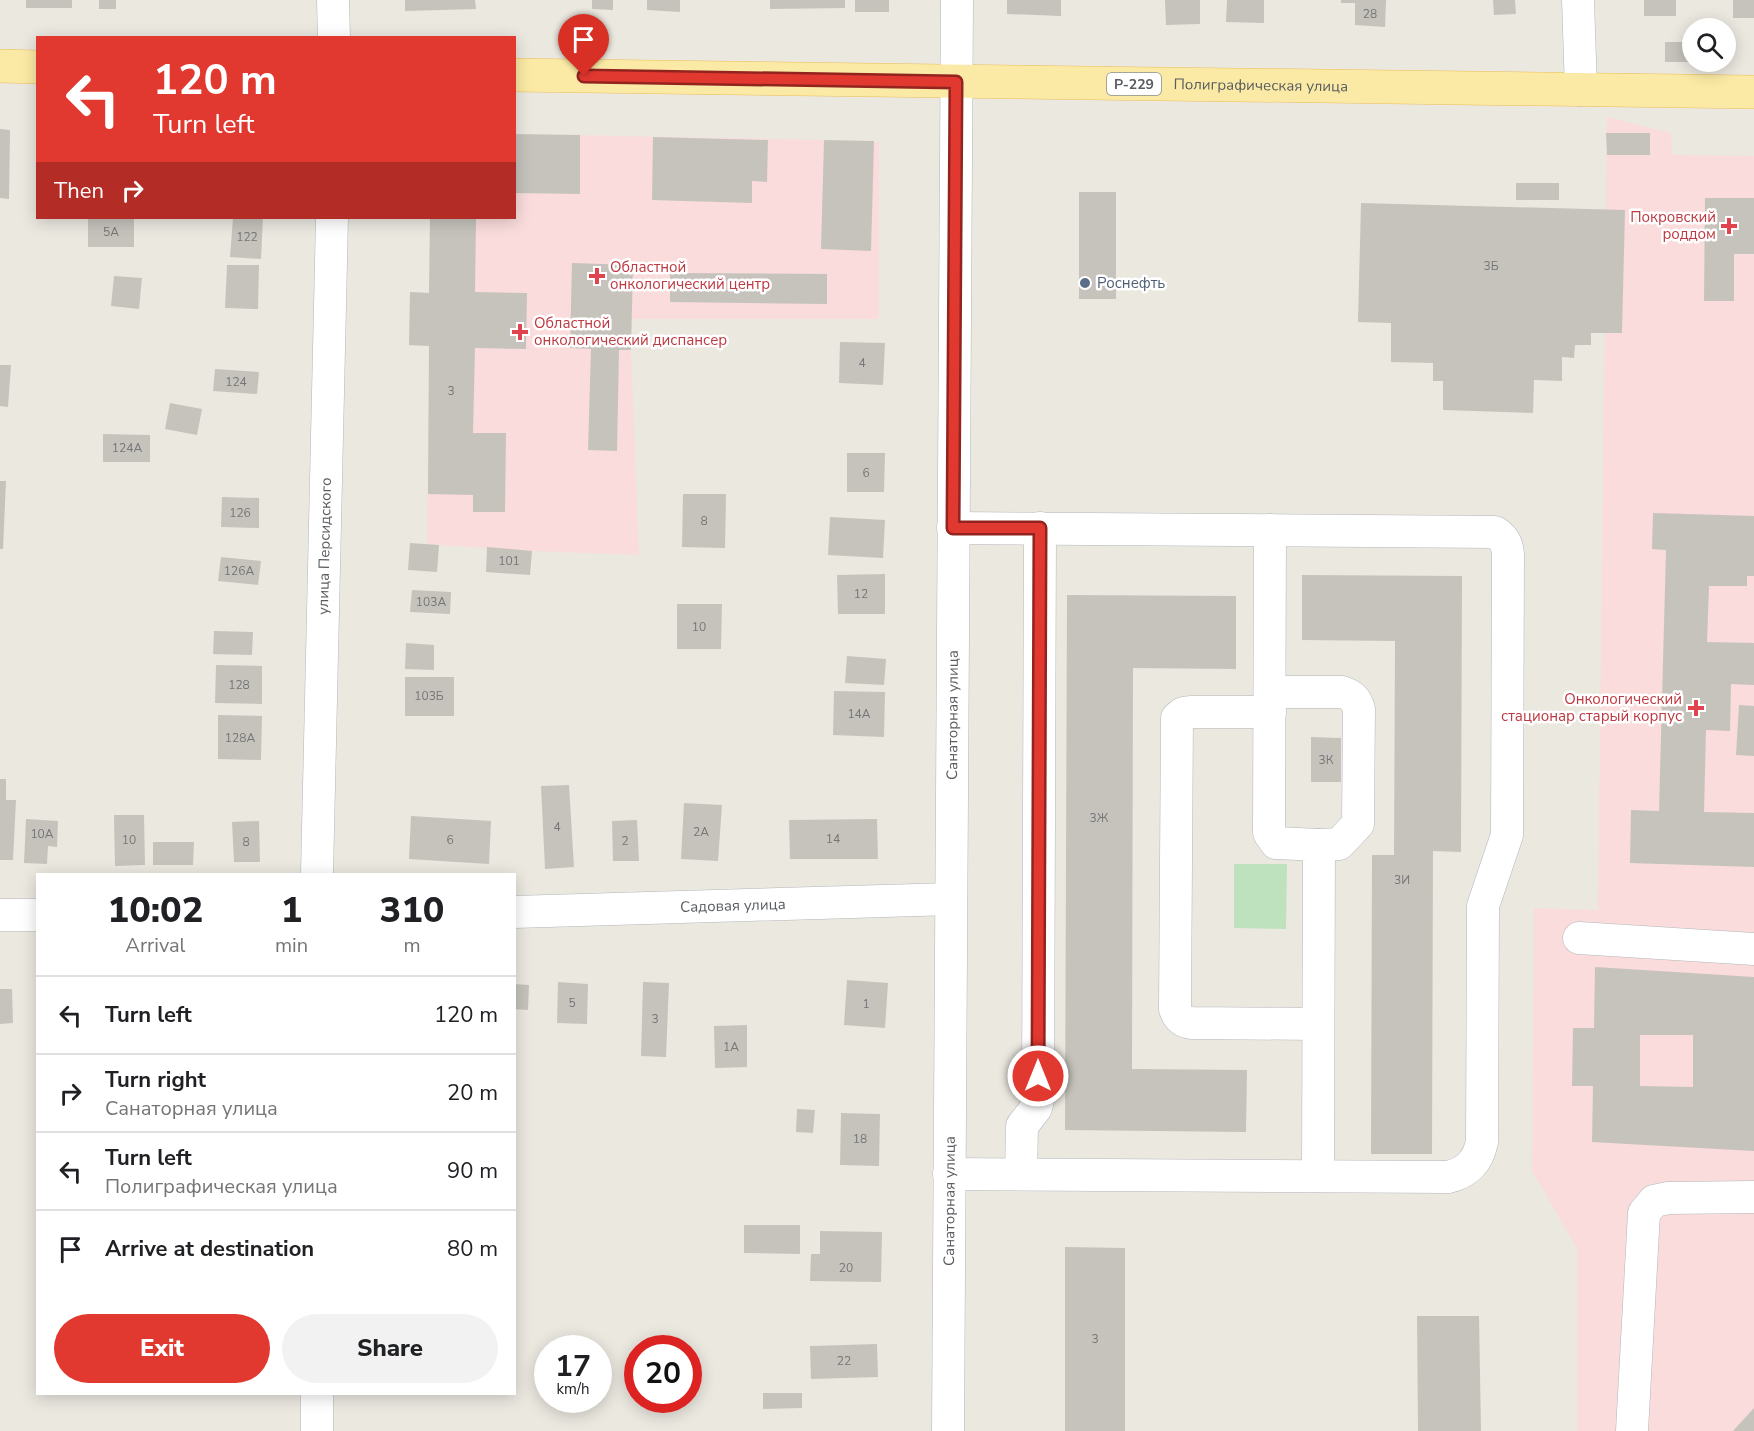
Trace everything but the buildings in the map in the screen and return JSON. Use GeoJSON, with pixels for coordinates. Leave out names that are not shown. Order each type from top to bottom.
{"type":"FeatureCollection","features":[{"type":"Feature","properties":{"kind":"main road"},"geometry":{"type":"LineString","coordinates":[[0,66],[36,67]]}},
{"type":"Feature","properties":{"kind":"main road","name":"Полиграфическая улица"},"geometry":{"type":"LineString","coordinates":[[516,75],[1754,92]]}},
{"type":"Feature","properties":{"kind":"street"},"geometry":{"type":"LineString","coordinates":[[333,0],[334,36]]}},
{"type":"Feature","properties":{"kind":"street","name":"Санаторная улица"},"geometry":{"type":"LineString","coordinates":[[948,1431],[957,0]]}},
{"type":"Feature","properties":{"kind":"street"},"geometry":{"type":"LineString","coordinates":[[1578,0],[1581,90]]}},
{"type":"Feature","properties":{"kind":"street","name":"улица Персидского"},"geometry":{"type":"LineString","coordinates":[[317,873],[332,219]]}},
{"type":"Feature","properties":{"kind":"street"},"geometry":{"type":"LineString","coordinates":[[949,1174],[1448,1177],[1459,1175],[1472,1164],[1480,1152],[1482,1142],[1483,906],[1507,835],[1508,554],[1507,544],[1495,532],[953,528]]}},
{"type":"Feature","properties":{"kind":"street"},"geometry":{"type":"LineString","coordinates":[[1021,1174],[1022,1126],[1036,1108],[1038,1100],[1040,528]]}},
{"type":"Feature","properties":{"kind":"street"},"geometry":{"type":"LineString","coordinates":[[1270,530],[1270,702],[1271,837],[1276,843],[1283,845],[1339,844],[1358,824],[1359,709],[1356,700],[1349,694],[1342,692],[1270,702],[1190,712],[1183,713],[1178,718],[1175,1009],[1177,1016],[1183,1022],[1192,1023],[1318,1024]]}},
{"type":"Feature","properties":{"kind":"street"},"geometry":{"type":"LineString","coordinates":[[1318,1176],[1319,845]]}},
{"type":"Feature","properties":{"kind":"street","name":"Садовая улица"},"geometry":{"type":"LineString","coordinates":[[516,912],[951,900]]}},
{"type":"Feature","properties":{"kind":"street"},"geometry":{"type":"LineString","coordinates":[[0,915],[36,915]]}},
{"type":"Feature","properties":{"kind":"street"},"geometry":{"type":"LineString","coordinates":[[1579,938],[1754,950]]}},
{"type":"Feature","properties":{"kind":"street"},"geometry":{"type":"LineString","coordinates":[[1632,1431],[1644,1213],[1654,1201],[1668,1198],[1754,1197]]}},
{"type":"Feature","properties":{"kind":"street"},"geometry":{"type":"LineString","coordinates":[[317,1395],[317,1431]]}},
{"type":"Feature","properties":{"kind":"shaded area"},"geometry":{"type":"Polygon","coordinates":[[[1607,117],[1671,133],[1672,155],[1754,156],[1754,1431],[1577,1431],[1577,1248],[1532,1171],[1534,908],[1598,910],[1607,117]]]}},
{"type":"Feature","properties":{"kind":"shaded area","name":"Областной онкологический диспансер"},"geometry":{"type":"Polygon","coordinates":[[[516,134],[879,143],[879,319],[632,319],[631,350],[639,555],[427,544],[429,346],[409,345],[410,292],[429,293],[430,219],[516,219],[516,134]]]}},
{"type":"Feature","properties":{"kind":"green space"},"geometry":{"type":"Polygon","coordinates":[[[1234,864],[1287,864],[1286,929],[1234,928],[1234,864]]]}},
{"type":"Feature","properties":{"kind":"place","name":"Покровский роддом"},"geometry":{"type":"Point","coordinates":[1729,226]}},
{"type":"Feature","properties":{"kind":"place","name":"Областной онкологический центр"},"geometry":{"type":"Point","coordinates":[597,276]}},
{"type":"Feature","properties":{"kind":"place","name":"Роснефть"},"geometry":{"type":"Point","coordinates":[1085,283]}},
{"type":"Feature","properties":{"kind":"place","name":"Областной онкологический диспансер"},"geometry":{"type":"Point","coordinates":[520,332]}},
{"type":"Feature","properties":{"kind":"place","name":"Онкологический стационар старый корпус"},"geometry":{"type":"Point","coordinates":[1696,708]}},
{"type":"Feature","properties":{"kind":"route"},"geometry":{"type":"LineString","coordinates":[[584,76],[956,82],[953,528],[1040,528],[1038,1076]]}}]}
